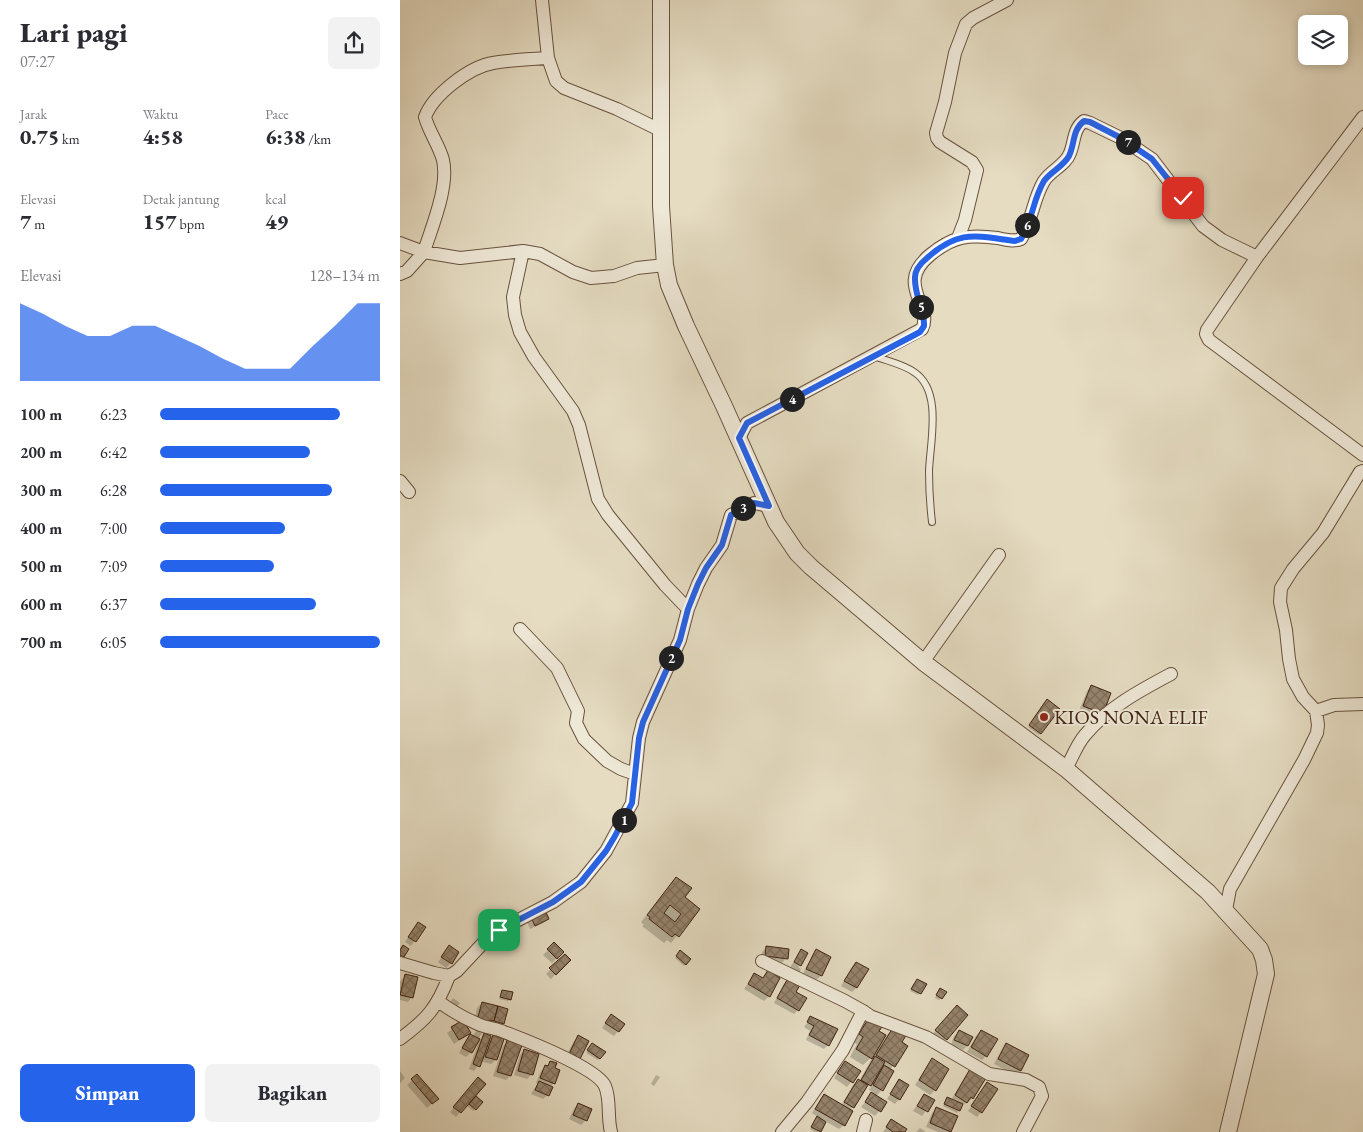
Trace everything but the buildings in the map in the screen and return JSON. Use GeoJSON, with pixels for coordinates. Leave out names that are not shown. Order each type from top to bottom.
{"type":"FeatureCollection","features":[{"type":"Feature","properties":{"kind":"street"},"geometry":{"type":"LineString","coordinates":[[542,0],[548,58],[553,78],[559,84],[662,131]]}},
{"type":"Feature","properties":{"kind":"street"},"geometry":{"type":"LineString","coordinates":[[661,0],[662,206],[665,265],[669,285],[769,506],[786,539],[811,567],[924,662],[1066,769],[1193,879],[1226,910],[1260,949],[1266,974],[1228,1132]]}},
{"type":"Feature","properties":{"kind":"street"},"geometry":{"type":"LineString","coordinates":[[958,238],[965,220],[976,170],[972,162],[940,142],[936,138],[936,133],[946,102],[955,53],[966,24],[973,18],[1007,0]]}},
{"type":"Feature","properties":{"kind":"street"},"geometry":{"type":"LineString","coordinates":[[400,274],[407,271],[424,252],[439,204],[443,182],[443,162],[425,117],[430,105],[442,92],[465,75],[491,63],[548,58]]}},
{"type":"Feature","properties":{"kind":"street"},"geometry":{"type":"LineString","coordinates":[[1363,117],[1257,256],[1206,334],[1209,340],[1363,455]]}},
{"type":"Feature","properties":{"kind":"street"},"geometry":{"type":"LineString","coordinates":[[739,438],[747,423],[922,330],[924,317],[914,278],[916,270],[931,254],[958,238],[971,236],[1015,241],[1021,239],[1043,183],[1065,161],[1070,153],[1077,129],[1084,121],[1090,122],[1121,138],[1152,159],[1204,226],[1222,240],[1257,256]]}},
{"type":"Feature","properties":{"kind":"street"},"geometry":{"type":"LineString","coordinates":[[400,243],[424,252],[460,258],[523,251],[540,254],[573,272],[591,278],[614,276],[637,268],[665,265]]}},
{"type":"Feature","properties":{"kind":"street"},"geometry":{"type":"LineString","coordinates":[[523,251],[513,297],[515,315],[520,332],[534,357],[573,411],[579,425],[598,499],[608,515],[665,585],[688,609]]}},
{"type":"Feature","properties":{"kind":"street"},"geometry":{"type":"LineString","coordinates":[[1226,910],[1230,889],[1312,745],[1318,726],[1316,711],[1303,697],[1293,679],[1280,602],[1280,588],[1323,533],[1360,472],[1363,471]]}},
{"type":"Feature","properties":{"kind":"street"},"geometry":{"type":"LineString","coordinates":[[400,481],[408,492]]}},
{"type":"Feature","properties":{"kind":"street"},"geometry":{"type":"LineString","coordinates":[[400,1039],[424,1021],[438,1001],[449,976],[457,971],[485,941],[499,930],[553,902],[581,882],[606,851],[632,803],[643,722],[680,640],[688,609],[706,568],[722,545],[731,515],[754,503],[769,506]]}},
{"type":"Feature","properties":{"kind":"street"},"geometry":{"type":"LineString","coordinates":[[924,662],[999,555]]}},
{"type":"Feature","properties":{"kind":"street"},"geometry":{"type":"LineString","coordinates":[[520,629],[557,668],[578,711],[576,723],[584,739],[607,760],[621,769],[635,774]]}},
{"type":"Feature","properties":{"kind":"street"},"geometry":{"type":"LineString","coordinates":[[1066,769],[1084,735],[1105,715],[1136,693],[1171,674]]}},
{"type":"Feature","properties":{"kind":"street"},"geometry":{"type":"LineString","coordinates":[[1316,711],[1334,705],[1363,704]]}},
{"type":"Feature","properties":{"kind":"street"},"geometry":{"type":"LineString","coordinates":[[762,961],[846,1001],[870,1016],[926,1037],[989,1074],[1026,1080],[1039,1087],[1042,1096],[1024,1132]]}},
{"type":"Feature","properties":{"kind":"street"},"geometry":{"type":"LineString","coordinates":[[400,963],[449,976]]}},
{"type":"Feature","properties":{"kind":"street"},"geometry":{"type":"LineString","coordinates":[[438,1001],[448,1009],[479,1025],[502,1031],[544,1048],[599,1078],[605,1085],[611,1132]]}},
{"type":"Feature","properties":{"kind":"street"},"geometry":{"type":"LineString","coordinates":[[782,1132],[807,1102],[843,1050],[863,1011]]}},
{"type":"Feature","properties":{"kind":"lane"},"geometry":{"type":"LineString","coordinates":[[873,356],[915,372],[925,384],[932,398],[933,428],[929,469],[932,522]]}},
{"type":"Feature","properties":{"kind":"place","name":"KIOS NONA ELIF"},"geometry":{"type":"Point","coordinates":[1044,717]}},
{"type":"Feature","properties":{"kind":"route"},"geometry":{"type":"LineString","coordinates":[[499,930],[553,902],[581,882],[606,851],[627,815],[632,803],[639,756],[639,738],[643,722],[680,640],[685,617],[698,584],[706,568],[722,545],[727,533],[728,519],[731,515],[754,503],[769,506],[739,438],[747,423],[920,332],[924,326],[924,317],[919,304],[914,278],[919,266],[931,254],[958,238],[971,236],[1015,241],[1021,239],[1043,183],[1065,161],[1070,153],[1077,129],[1084,121],[1090,122],[1121,138],[1152,159],[1183,198]]}}]}
